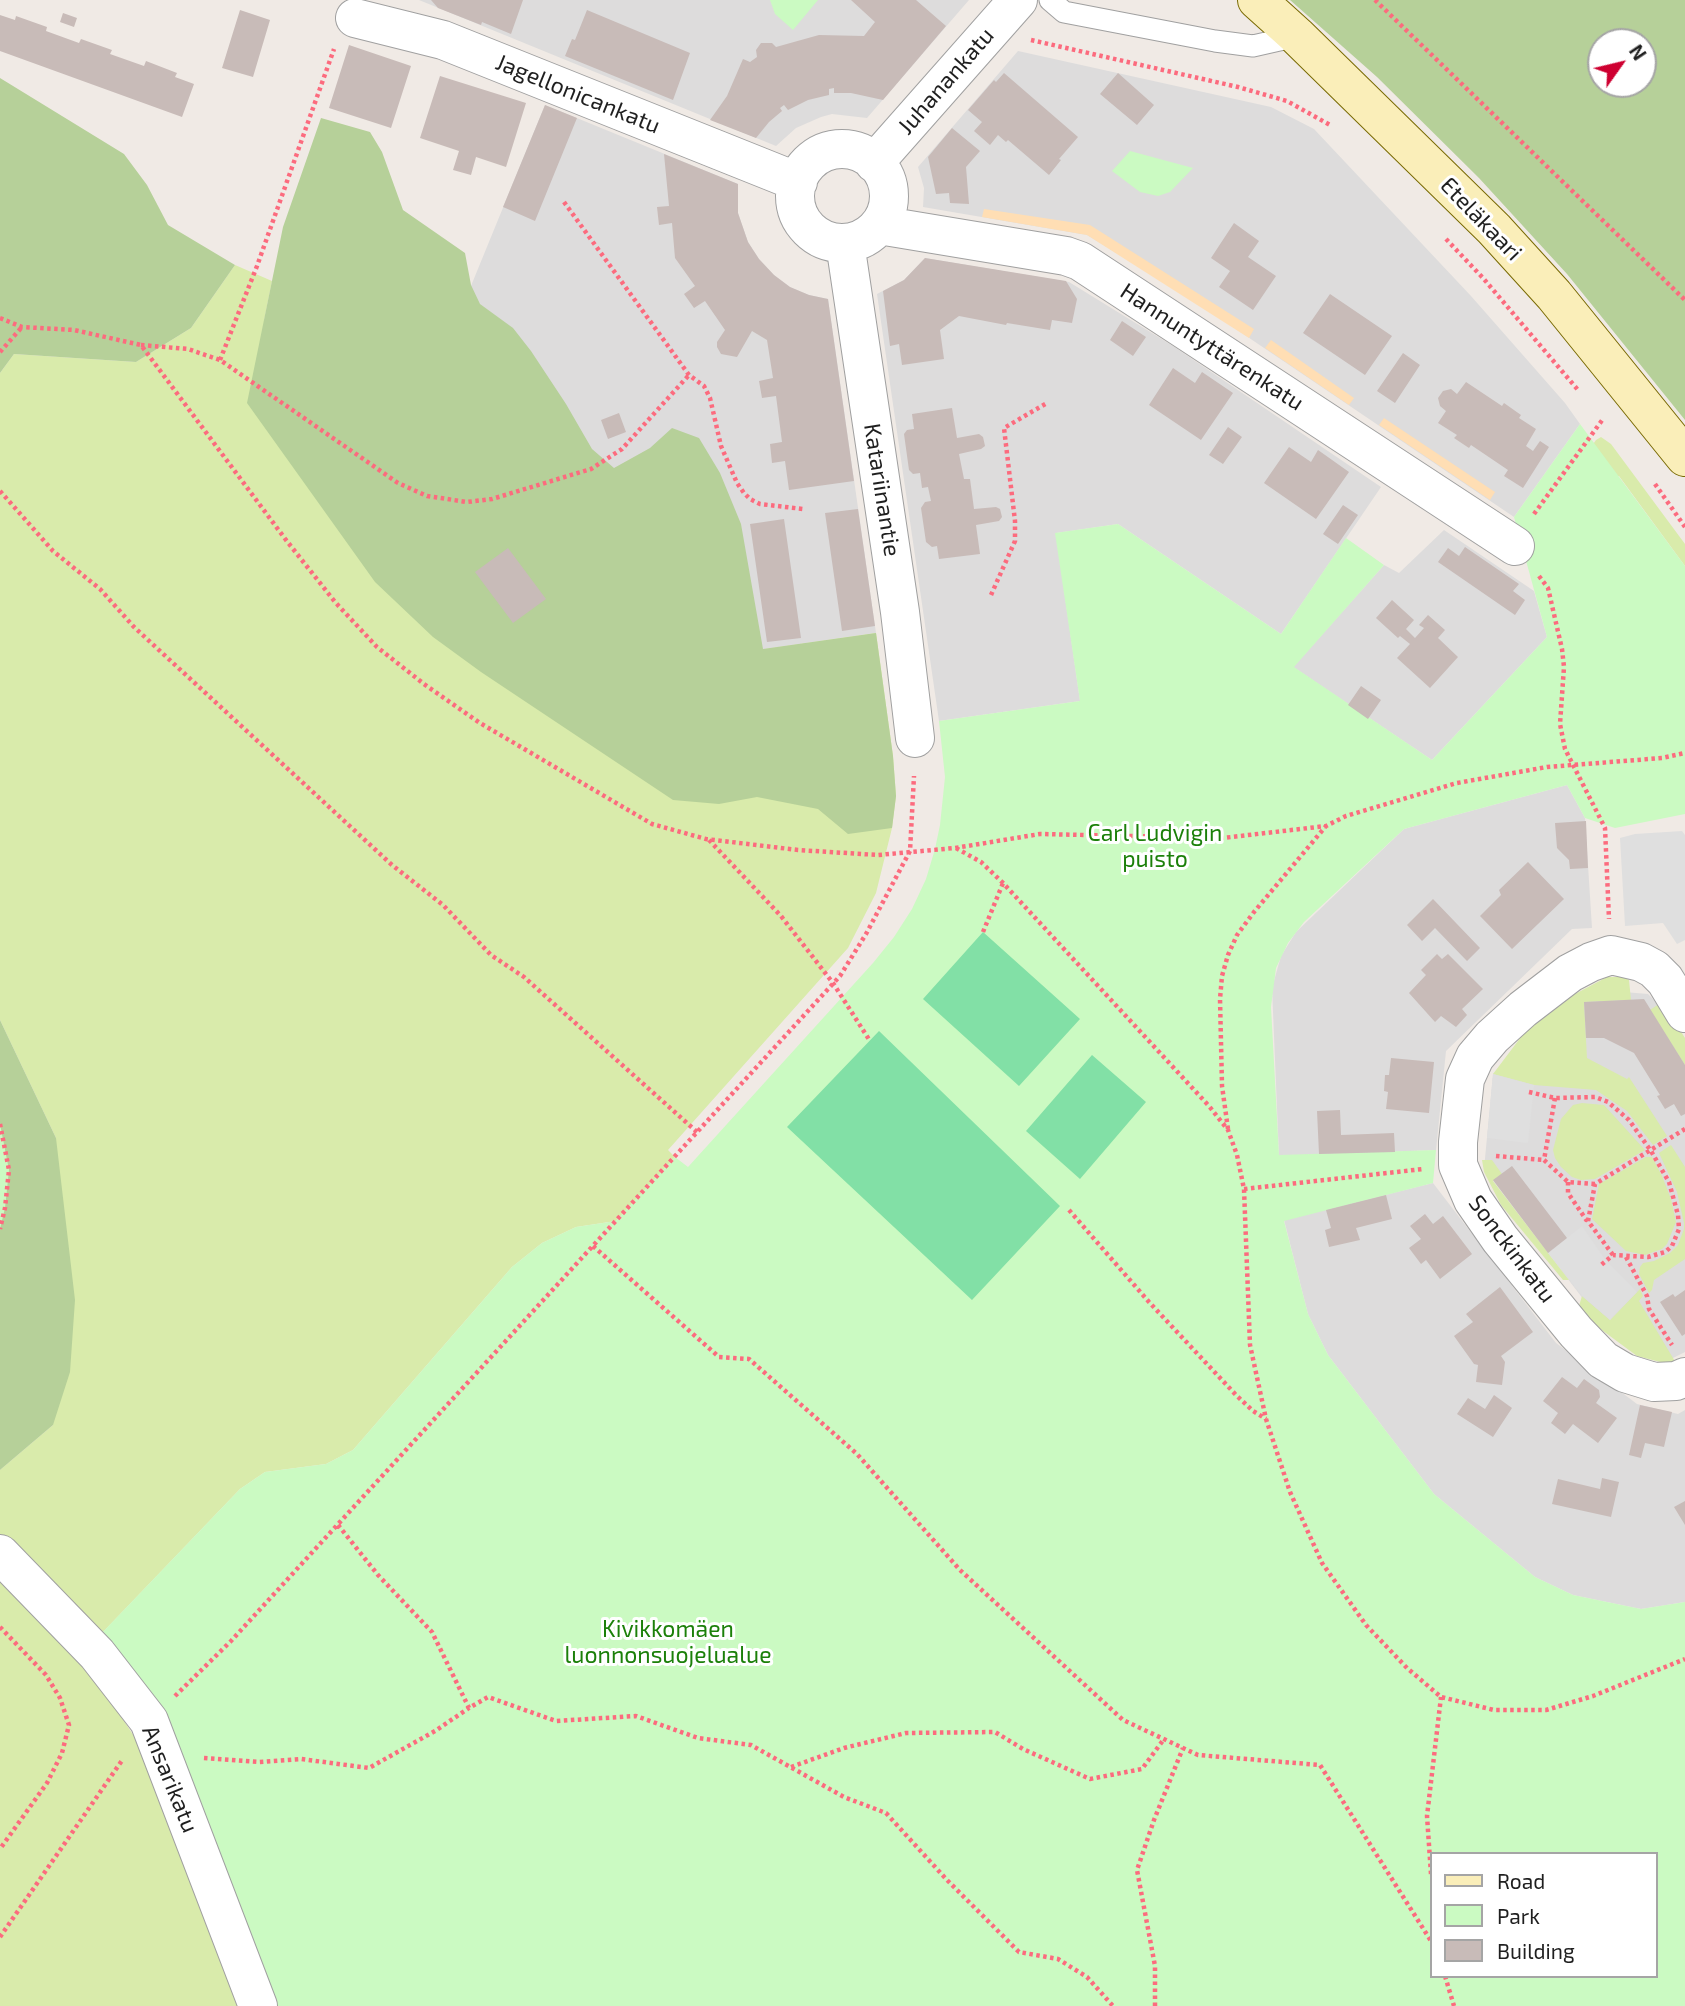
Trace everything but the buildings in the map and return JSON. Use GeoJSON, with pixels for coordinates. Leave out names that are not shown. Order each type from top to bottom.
{"type":"FeatureCollection","features":[{"type":"Feature","properties":{"kind":"main road","name":"Eteläkaari"},"geometry":{"type":"LineString","coordinates":[[1257,0],[1494,229],[1554,295],[1685,457]]}},
{"type":"Feature","properties":{"kind":"street","name":"Juhanankatu"},"geometry":{"type":"LineString","coordinates":[[874,163],[1011,8]]}},
{"type":"Feature","properties":{"kind":"street","name":"Jagellonicankatu"},"geometry":{"type":"LineString","coordinates":[[355,18],[443,40],[798,182]]}},
{"type":"Feature","properties":{"kind":"street"},"geometry":{"type":"LineString","coordinates":[[851,150],[874,163],[888,186],[889,200],[886,213],[870,234],[858,241],[845,243],[823,239],[805,225],[798,212],[795,197],[803,170],[813,160],[824,153],[851,150]]}},
{"type":"Feature","properties":{"kind":"street","name":"Hannuntyttärenkatu"},"geometry":{"type":"LineString","coordinates":[[879,225],[1066,256],[1080,261],[1515,545]]}},
{"type":"Feature","properties":{"kind":"street","name":"Katariinantie"},"geometry":{"type":"LineString","coordinates":[[845,243],[900,612],[915,738]]}},
{"type":"Feature","properties":{"kind":"street"},"geometry":{"type":"LineString","coordinates":[[1611,955],[1641,961],[1654,969],[1665,980],[1685,1013]]}},
{"type":"Feature","properties":{"kind":"street","name":"Sonckinkatu"},"geometry":{"type":"LineString","coordinates":[[1611,955],[1570,973],[1523,1009],[1492,1037],[1475,1057],[1465,1079],[1458,1159],[1473,1200],[1500,1239],[1565,1320],[1603,1360],[1625,1373],[1654,1382],[1676,1381],[1681,1366]]}},
{"type":"Feature","properties":{"kind":"street","name":"Ansarikatu"},"geometry":{"type":"LineString","coordinates":[[0,1554],[97,1654],[155,1737],[258,2006]]}},
{"type":"Feature","properties":{"kind":"lane"},"geometry":{"type":"LineString","coordinates":[[1050,0],[1064,12],[1215,41],[1253,46],[1297,36]]}},
{"type":"Feature","properties":{"kind":"path"},"geometry":{"type":"LineString","coordinates":[[1375,0],[1685,299]]}},
{"type":"Feature","properties":{"kind":"path"},"geometry":{"type":"LineString","coordinates":[[1011,8],[1032,41],[1238,87],[1287,101],[1336,130]]}},
{"type":"Feature","properties":{"kind":"path"},"geometry":{"type":"LineString","coordinates":[[220,360],[337,41],[355,18]]}},
{"type":"Feature","properties":{"kind":"path"},"geometry":{"type":"LineString","coordinates":[[564,202],[690,375],[704,386],[710,398],[722,446],[737,483],[744,493],[760,504],[803,509]]}},
{"type":"Feature","properties":{"kind":"path"},"geometry":{"type":"LineString","coordinates":[[1438,231],[1483,278],[1587,400]]}},
{"type":"Feature","properties":{"kind":"path"},"geometry":{"type":"LineString","coordinates":[[0,318],[22,327],[74,330],[141,345],[188,349],[220,360],[398,483],[427,496],[467,502],[492,499],[591,469],[622,449],[690,375]]}},
{"type":"Feature","properties":{"kind":"path"},"geometry":{"type":"LineString","coordinates":[[0,352],[22,327]]}},
{"type":"Feature","properties":{"kind":"path"},"geometry":{"type":"LineString","coordinates":[[141,345],[286,540],[335,602],[377,647],[480,723],[652,824],[708,840],[878,855],[955,848],[1040,834],[1223,838],[1325,826],[1346,816],[1457,783],[1547,766],[1662,758],[1685,753]]}},
{"type":"Feature","properties":{"kind":"path"},"geometry":{"type":"LineString","coordinates":[[991,595],[1014,541],[1015,521],[1004,428],[1046,403]]}},
{"type":"Feature","properties":{"kind":"path"},"geometry":{"type":"LineString","coordinates":[[1595,410],[1610,428]]}},
{"type":"Feature","properties":{"kind":"path"},"geometry":{"type":"LineString","coordinates":[[1603,419],[1527,522],[1515,545],[1548,588],[1564,667],[1560,724],[1565,749],[1605,828],[1611,955]]}},
{"type":"Feature","properties":{"kind":"path"},"geometry":{"type":"LineString","coordinates":[[1655,483],[1685,527]]}},
{"type":"Feature","properties":{"kind":"path"},"geometry":{"type":"LineString","coordinates":[[0,491],[52,551],[100,589],[134,627],[392,865],[443,905],[491,955],[524,978],[697,1132]]}},
{"type":"Feature","properties":{"kind":"path"},"geometry":{"type":"LineString","coordinates":[[0,1937],[231,1641],[833,983],[866,934],[910,852],[915,738]]}},
{"type":"Feature","properties":{"kind":"path"},"geometry":{"type":"LineString","coordinates":[[1325,826],[1237,935],[1222,976],[1220,999],[1222,1086],[1228,1130],[1237,1155],[1244,1189],[1250,1345],[1266,1419],[1290,1492],[1322,1563],[1366,1625],[1407,1668],[1441,1697],[1494,1710],[1546,1710],[1593,1696],[1685,1659]]}},
{"type":"Feature","properties":{"kind":"path"},"geometry":{"type":"LineString","coordinates":[[708,840],[781,916],[833,983],[870,1041]]}},
{"type":"Feature","properties":{"kind":"path"},"geometry":{"type":"LineString","coordinates":[[955,848],[981,862],[1003,883],[1209,1106],[1228,1130]]}},
{"type":"Feature","properties":{"kind":"path"},"geometry":{"type":"LineString","coordinates":[[983,932],[1003,883]]}},
{"type":"Feature","properties":{"kind":"path"},"geometry":{"type":"LineString","coordinates":[[1529,1092],[1555,1098],[1595,1097],[1608,1102],[1629,1120],[1651,1151],[1675,1195],[1679,1229],[1672,1245],[1665,1252],[1648,1257],[1613,1255],[1601,1265]]}},
{"type":"Feature","properties":{"kind":"path"},"geometry":{"type":"LineString","coordinates":[[1544,1160],[1555,1098]]}},
{"type":"Feature","properties":{"kind":"path"},"geometry":{"type":"LineString","coordinates":[[0,1124],[9,1170],[0,1229]]}},
{"type":"Feature","properties":{"kind":"path"},"geometry":{"type":"LineString","coordinates":[[1244,1189],[1458,1159],[1544,1160],[1568,1182],[1595,1184],[1685,1129]]}},
{"type":"Feature","properties":{"kind":"path"},"geometry":{"type":"LineString","coordinates":[[1568,1182],[1568,1193],[1613,1255]]}},
{"type":"Feature","properties":{"kind":"path"},"geometry":{"type":"LineString","coordinates":[[1588,1221],[1595,1184]]}},
{"type":"Feature","properties":{"kind":"path"},"geometry":{"type":"LineString","coordinates":[[1069,1210],[1149,1302],[1227,1385],[1253,1411],[1266,1419]]}},
{"type":"Feature","properties":{"kind":"path"},"geometry":{"type":"LineString","coordinates":[[593,1246],[719,1357],[749,1359],[856,1454],[974,1583],[1123,1720],[1198,1755],[1320,1765],[1430,1939]]}},
{"type":"Feature","properties":{"kind":"path"},"geometry":{"type":"LineString","coordinates":[[1626,1256],[1647,1296],[1649,1308],[1681,1366]]}},
{"type":"Feature","properties":{"kind":"path"},"geometry":{"type":"LineString","coordinates":[[338,1525],[379,1575],[432,1632],[469,1708]]}},
{"type":"Feature","properties":{"kind":"path"},"geometry":{"type":"LineString","coordinates":[[0,1627],[46,1675],[60,1698],[69,1725],[62,1753],[47,1783],[0,1849]]}},
{"type":"Feature","properties":{"kind":"path"},"geometry":{"type":"LineString","coordinates":[[155,1737],[259,1762],[301,1759],[369,1768],[488,1697],[555,1721],[636,1716],[698,1738],[751,1745],[844,1797],[887,1812],[947,1880],[1019,1952],[1058,1959],[1087,1977],[1112,2006]]}},
{"type":"Feature","properties":{"kind":"path"},"geometry":{"type":"LineString","coordinates":[[1430,1860],[1427,1816],[1441,1697]]}},
{"type":"Feature","properties":{"kind":"path"},"geometry":{"type":"LineString","coordinates":[[790,1767],[844,1748],[906,1733],[995,1732],[1023,1749],[1090,1779],[1142,1769],[1164,1739]]}},
{"type":"Feature","properties":{"kind":"path"},"geometry":{"type":"LineString","coordinates":[[1155,2006],[1155,1966],[1137,1870],[1183,1748]]}},
{"type":"Feature","properties":{"kind":"path"},"geometry":{"type":"LineString","coordinates":[[1446,1978],[1454,2006]]}},
{"type":"Feature","properties":{"kind":"shaded area"},"geometry":{"type":"Polygon","coordinates":[[[419,0],[969,0],[867,118],[832,114],[821,117],[796,128],[776,146],[419,0]]]}},
{"type":"Feature","properties":{"kind":"shaded area"},"geometry":{"type":"Polygon","coordinates":[[[1018,51],[1271,107],[1314,129],[1471,296],[1565,403],[1580,424],[1514,517],[1199,304],[1087,235],[923,207],[924,188],[918,167],[1018,51]]]}},
{"type":"Feature","properties":{"kind":"shaded area"},"geometry":{"type":"Polygon","coordinates":[[[545,105],[738,184],[738,213],[748,242],[759,259],[790,287],[828,299],[876,633],[668,663],[428,391],[545,105]]]}},
{"type":"Feature","properties":{"kind":"shaded area"},"geometry":{"type":"Polygon","coordinates":[[[925,258],[1069,282],[1173,346],[1381,487],[1281,634],[1118,524],[1056,533],[1080,701],[939,721],[877,294],[904,280],[925,258]]]}},
{"type":"Feature","properties":{"kind":"shaded area"},"geometry":{"type":"Polygon","coordinates":[[[1444,530],[1534,591],[1547,637],[1432,760],[1293,667],[1384,565],[1399,573],[1444,530]]]}},
{"type":"Feature","properties":{"kind":"shaded area"},"geometry":{"type":"Polygon","coordinates":[[[1567,785],[1585,818],[1592,928],[1572,929],[1446,1051],[1436,1150],[1279,1156],[1272,988],[1281,956],[1296,932],[1404,829],[1567,785]]]}},
{"type":"Feature","properties":{"kind":"shaded area"},"geometry":{"type":"Polygon","coordinates":[[[1682,831],[1685,835],[1685,940],[1677,944],[1663,923],[1625,926],[1620,838],[1635,834],[1682,831]]]}},
{"type":"Feature","properties":{"kind":"shaded area"},"geometry":{"type":"Polygon","coordinates":[[[1588,989],[1648,994],[1685,1049],[1685,1352],[1671,1359],[1590,1308],[1484,1169],[1493,1074],[1588,989]]]}},
{"type":"Feature","properties":{"kind":"shaded area"},"geometry":{"type":"Polygon","coordinates":[[[1493,1074],[1534,1085],[1528,1143],[1487,1138],[1493,1074]]]}},
{"type":"Feature","properties":{"kind":"shaded area"},"geometry":{"type":"Polygon","coordinates":[[[1433,1183],[1556,1343],[1637,1404],[1678,1414],[1685,1410],[1685,1602],[1641,1609],[1573,1595],[1535,1577],[1434,1494],[1328,1355],[1308,1314],[1284,1220],[1433,1183]]]}},
{"type":"Feature","properties":{"kind":"shaded area"},"geometry":{"type":"Polygon","coordinates":[[[1582,1226],[1604,1258],[1637,1292],[1610,1320],[1582,1296],[1548,1253],[1582,1226]]]}},
{"type":"Feature","properties":{"kind":"green space"},"geometry":{"type":"Polygon","coordinates":[[[770,0],[818,0],[793,30],[775,14],[770,0]]]}},
{"type":"Feature","properties":{"kind":"green space"},"geometry":{"type":"Polygon","coordinates":[[[1290,0],[1685,0],[1685,420],[1567,274],[1479,178],[1377,77],[1290,0]]]}},
{"type":"Feature","properties":{"kind":"green space"},"geometry":{"type":"Polygon","coordinates":[[[0,78],[124,154],[147,185],[168,225],[235,265],[191,328],[136,362],[14,354],[0,373],[0,78]]]}},
{"type":"Feature","properties":{"kind":"green space"},"geometry":{"type":"Polygon","coordinates":[[[321,118],[370,132],[382,152],[403,210],[465,253],[471,285],[480,304],[513,328],[566,404],[592,449],[614,468],[650,448],[672,428],[699,438],[720,473],[741,524],[763,649],[876,633],[893,756],[896,796],[892,828],[848,834],[818,809],[757,797],[719,804],[673,800],[433,637],[375,582],[247,403],[283,227],[321,118]]]}},
{"type":"Feature","properties":{"kind":"green space"},"geometry":{"type":"Polygon","coordinates":[[[1130,151],[1193,168],[1170,192],[1158,196],[1140,192],[1112,171],[1130,151]]]}},
{"type":"Feature","properties":{"kind":"green space"},"geometry":{"type":"Polygon","coordinates":[[[235,265],[272,281],[264,321],[668,663],[876,633],[893,756],[896,796],[892,828],[876,893],[848,948],[668,1150],[675,1157],[616,1221],[576,1227],[542,1243],[512,1267],[353,1450],[326,1464],[265,1472],[240,1489],[81,1655],[156,1770],[243,2006],[0,2006],[0,1470],[53,1425],[56,1138],[0,1020],[0,373],[14,354],[136,362],[191,328],[235,265]]]}},
{"type":"Feature","properties":{"kind":"green space"},"geometry":{"type":"Polygon","coordinates":[[[1580,424],[1685,566],[1685,814],[1615,828],[1585,818],[1567,785],[1404,829],[1304,922],[1288,943],[1276,968],[1271,1007],[1279,1155],[1436,1150],[1433,1183],[1284,1221],[1308,1314],[1328,1355],[1434,1494],[1535,1577],[1573,1595],[1641,1609],[1685,1602],[1685,2006],[266,2006],[98,1637],[240,1489],[265,1472],[326,1464],[353,1450],[512,1267],[542,1243],[576,1227],[616,1221],[675,1157],[688,1167],[873,963],[912,909],[926,879],[935,849],[945,777],[939,721],[1080,701],[1055,533],[1118,524],[1281,634],[1346,538],[1384,565],[1294,667],[1432,760],[1547,637],[1514,517],[1580,424]]]}},
{"type":"Feature","properties":{"kind":"green space"},"geometry":{"type":"Polygon","coordinates":[[[1601,437],[1611,444],[1685,544],[1685,566],[1619,476],[1559,493],[1596,440],[1601,437]]]}},
{"type":"Feature","properties":{"kind":"green space"},"geometry":{"type":"Polygon","coordinates":[[[983,932],[1080,1019],[1019,1086],[923,999],[983,932]]]}},
{"type":"Feature","properties":{"kind":"green space"},"geometry":{"type":"Polygon","coordinates":[[[1607,977],[1623,977],[1629,980],[1631,1000],[1584,1002],[1587,1058],[1627,1079],[1629,1077],[1667,1136],[1653,1145],[1627,1111],[1596,1090],[1534,1085],[1493,1074],[1524,1033],[1575,994],[1607,977]]]}},
{"type":"Feature","properties":{"kind":"green space"},"geometry":{"type":"Polygon","coordinates":[[[1662,1002],[1685,1038],[1685,1065],[1650,1010],[1662,1002]]]}},
{"type":"Feature","properties":{"kind":"green space"},"geometry":{"type":"Polygon","coordinates":[[[0,1020],[56,1138],[75,1300],[70,1372],[53,1425],[0,1470],[0,1020]]]}},
{"type":"Feature","properties":{"kind":"green space"},"geometry":{"type":"Polygon","coordinates":[[[879,1031],[1060,1206],[972,1300],[787,1127],[879,1031]]]}},
{"type":"Feature","properties":{"kind":"green space"},"geometry":{"type":"Polygon","coordinates":[[[1092,1055],[1146,1102],[1080,1179],[1026,1131],[1092,1055]]]}},
{"type":"Feature","properties":{"kind":"green space"},"geometry":{"type":"Polygon","coordinates":[[[1573,1105],[1604,1105],[1645,1150],[1595,1179],[1581,1180],[1572,1177],[1561,1167],[1553,1150],[1561,1119],[1573,1105]]]}},
{"type":"Feature","properties":{"kind":"green space"},"geometry":{"type":"Polygon","coordinates":[[[0,1124],[9,1170],[0,1229],[0,1124]]]}},
{"type":"Feature","properties":{"kind":"green space"},"geometry":{"type":"Polygon","coordinates":[[[1671,1145],[1685,1167],[1685,1259],[1654,1280],[1649,1293],[1639,1274],[1640,1267],[1643,1263],[1670,1253],[1678,1245],[1684,1229],[1677,1192],[1659,1153],[1671,1145]]]}},
{"type":"Feature","properties":{"kind":"green space"},"geometry":{"type":"Polygon","coordinates":[[[1646,1157],[1652,1157],[1662,1176],[1676,1222],[1667,1244],[1662,1249],[1645,1255],[1626,1251],[1592,1219],[1599,1184],[1646,1157]]]}},
{"type":"Feature","properties":{"kind":"green space"},"geometry":{"type":"Polygon","coordinates":[[[1482,1160],[1492,1160],[1502,1174],[1493,1181],[1569,1280],[1563,1280],[1501,1205],[1484,1172],[1482,1160]]]}},
{"type":"Feature","properties":{"kind":"green space"},"geometry":{"type":"Polygon","coordinates":[[[1640,1289],[1643,1296],[1639,1301],[1676,1363],[1664,1363],[1637,1356],[1595,1325],[1579,1306],[1582,1296],[1610,1320],[1640,1289]]]}},
{"type":"Feature","properties":{"kind":"sand"},"geometry":{"type":"Polygon","coordinates":[[[984,209],[1090,225],[1254,329],[1249,338],[1087,235],[982,217],[984,209]]]}},
{"type":"Feature","properties":{"kind":"sand"},"geometry":{"type":"Polygon","coordinates":[[[1271,340],[1354,398],[1349,405],[1265,348],[1271,340]]]}},
{"type":"Feature","properties":{"kind":"sand"},"geometry":{"type":"Polygon","coordinates":[[[1384,418],[1495,492],[1490,500],[1379,425],[1384,418]]]}},
{"type":"Feature","properties":{"kind":"park label","name":"Carl Ludvigin puisto"},"geometry":{"type":"Point","coordinates":[1155,846]}},
{"type":"Feature","properties":{"kind":"park label","name":"Kivikkomäen luonnonsuojelualue"},"geometry":{"type":"Point","coordinates":[668,1642]}}]}
